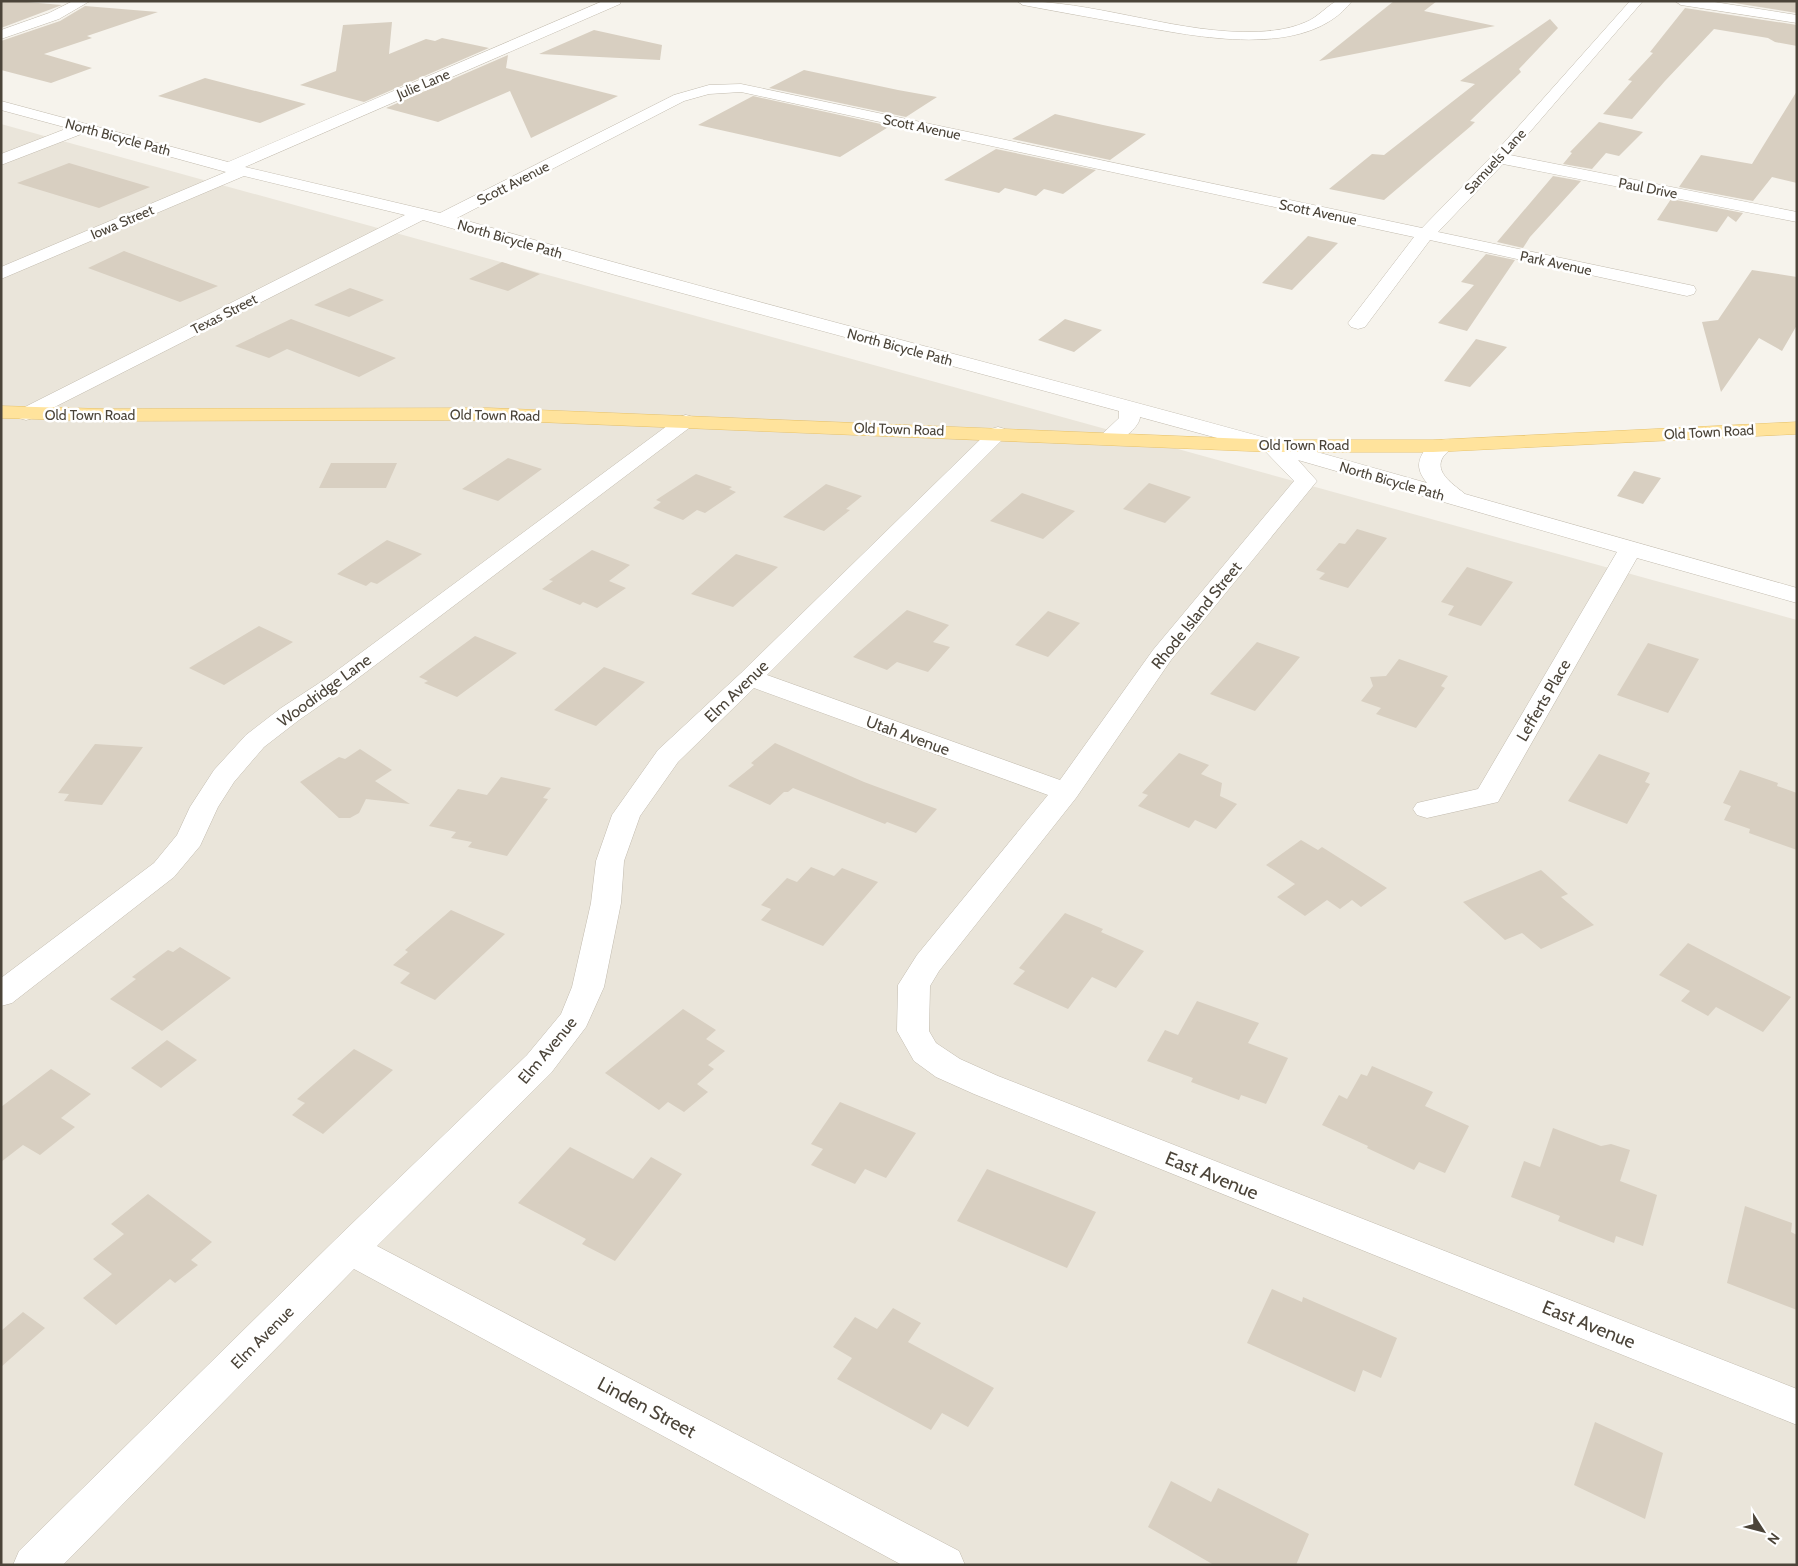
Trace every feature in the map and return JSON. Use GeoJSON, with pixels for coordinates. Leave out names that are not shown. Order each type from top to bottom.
{"type":"FeatureCollection","features":[{"type":"Feature","properties":{"kind":"main road","name":"Old Town Road"},"geometry":{"type":"LineString","coordinates":[[1,412],[26,414],[488,414],[998,433],[1273,446],[1443,445],[1797,428]]}},
{"type":"Feature","properties":{"kind":"street"},"geometry":{"type":"LineString","coordinates":[[1,35],[54,16],[84,1]]}},
{"type":"Feature","properties":{"kind":"street","name":"Julie Lane"},"geometry":{"type":"LineString","coordinates":[[237,169],[615,1]]}},
{"type":"Feature","properties":{"kind":"street"},"geometry":{"type":"LineString","coordinates":[[1023,1],[1201,32],[1233,35],[1260,35],[1301,30],[1323,18],[1346,1]]}},
{"type":"Feature","properties":{"kind":"street","name":"Samuels Lane"},"geometry":{"type":"LineString","coordinates":[[1358,323],[1425,235],[1499,158],[1637,1]]}},
{"type":"Feature","properties":{"kind":"street"},"geometry":{"type":"LineString","coordinates":[[1681,1],[1797,19]]}},
{"type":"Feature","properties":{"kind":"street","name":"Scott Avenue"},"geometry":{"type":"LineString","coordinates":[[442,219],[679,98],[698,91],[719,87],[741,88],[1425,235]]}},
{"type":"Feature","properties":{"kind":"street","name":"North Bicycle Path"},"geometry":{"type":"LineString","coordinates":[[1,105],[237,169],[442,219],[621,272],[1273,446],[1630,550],[1797,596]]}},
{"type":"Feature","properties":{"kind":"street"},"geometry":{"type":"LineString","coordinates":[[1,160],[84,127]]}},
{"type":"Feature","properties":{"kind":"street","name":"Paul Drive"},"geometry":{"type":"LineString","coordinates":[[1499,158],[1797,217]]}},
{"type":"Feature","properties":{"kind":"street","name":"Iowa Street"},"geometry":{"type":"LineString","coordinates":[[1,274],[237,169]]}},
{"type":"Feature","properties":{"kind":"street","name":"Texas Street"},"geometry":{"type":"LineString","coordinates":[[26,414],[421,214]]}},
{"type":"Feature","properties":{"kind":"street","name":"Park Avenue"},"geometry":{"type":"LineString","coordinates":[[1425,235],[1687,290]]}},
{"type":"Feature","properties":{"kind":"street"},"geometry":{"type":"LineString","coordinates":[[1109,438],[1130,420],[1129,408]]}},
{"type":"Feature","properties":{"kind":"street","name":"Woodridge Lane"},"geometry":{"type":"LineString","coordinates":[[1,995],[164,870],[190,839],[204,807],[224,776],[254,741],[344,677],[686,421]]}},
{"type":"Feature","properties":{"kind":"street","name":"Elm Avenue"},"geometry":{"type":"LineString","coordinates":[[34,1565],[350,1249],[539,1064],[575,1019],[588,987],[606,903],[610,861],[626,815],[668,756],[750,678],[998,433]]}},
{"type":"Feature","properties":{"kind":"street"},"geometry":{"type":"LineString","coordinates":[[1443,445],[1432,458],[1431,470],[1434,479],[1460,500]]}},
{"type":"Feature","properties":{"kind":"street","name":"Rhode Island Street"},"geometry":{"type":"LineString","coordinates":[[1066,792],[1162,655],[1306,481],[1273,446]]}},
{"type":"Feature","properties":{"kind":"street","name":"Lefferts Place"},"geometry":{"type":"LineString","coordinates":[[1427,809],[1488,796],[1630,550]]}},
{"type":"Feature","properties":{"kind":"street","name":"Utah Avenue"},"geometry":{"type":"LineString","coordinates":[[750,678],[1066,792]]}},
{"type":"Feature","properties":{"kind":"street","name":"East Avenue"},"geometry":{"type":"LineString","coordinates":[[1066,792],[928,963],[914,985],[913,1031],[925,1052],[948,1068],[986,1085],[1797,1407]]}},
{"type":"Feature","properties":{"kind":"street","name":"Linden Street"},"geometry":{"type":"LineString","coordinates":[[350,1249],[944,1565]]}},
{"type":"Feature","properties":{"kind":"shaded area"},"geometry":{"type":"Polygon","coordinates":[[[1,124],[1797,620],[1797,1565],[1,1565],[1,124]]]}},
{"type":"Feature","properties":{"kind":"building"},"geometry":{"type":"Polygon","coordinates":[[[1,1],[15,1],[62,5],[1,28],[1,1]]]}},
{"type":"Feature","properties":{"kind":"building"},"geometry":{"type":"Polygon","coordinates":[[[1394,1],[1437,1],[1424,11],[1495,26],[1319,61],[1394,1]]]}},
{"type":"Feature","properties":{"kind":"building"},"geometry":{"type":"Polygon","coordinates":[[[1722,1],[1797,1],[1797,13],[1722,1]]]}},
{"type":"Feature","properties":{"kind":"building"},"geometry":{"type":"Polygon","coordinates":[[[85,6],[158,12],[87,36],[92,38],[44,54],[92,68],[51,83],[1,70],[1,41],[60,21],[85,6]]]}},
{"type":"Feature","properties":{"kind":"building"},"geometry":{"type":"Polygon","coordinates":[[[1685,8],[1797,25],[1797,46],[1775,42],[1768,38],[1714,29],[1632,119],[1603,114],[1632,81],[1628,80],[1653,53],[1650,52],[1685,8]]]}},
{"type":"Feature","properties":{"kind":"building"},"geometry":{"type":"Polygon","coordinates":[[[1550,19],[1558,28],[1519,69],[1521,72],[1470,121],[1475,122],[1471,126],[1384,200],[1329,189],[1372,154],[1384,155],[1475,84],[1460,81],[1550,19]]]}},
{"type":"Feature","properties":{"kind":"building"},"geometry":{"type":"Polygon","coordinates":[[[392,22],[389,54],[426,39],[435,41],[442,38],[489,48],[364,102],[300,85],[336,71],[343,25],[392,22]]]}},
{"type":"Feature","properties":{"kind":"building"},"geometry":{"type":"Polygon","coordinates":[[[594,30],[662,45],[660,60],[539,54],[594,30]]]}},
{"type":"Feature","properties":{"kind":"building"},"geometry":{"type":"Polygon","coordinates":[[[508,55],[506,68],[618,96],[531,138],[510,91],[438,122],[386,108],[508,55]]]}},
{"type":"Feature","properties":{"kind":"building"},"geometry":{"type":"Polygon","coordinates":[[[804,70],[937,97],[906,117],[769,88],[804,70]]]}},
{"type":"Feature","properties":{"kind":"building"},"geometry":{"type":"Polygon","coordinates":[[[205,78],[306,104],[260,123],[158,96],[205,78]]]}},
{"type":"Feature","properties":{"kind":"building"},"geometry":{"type":"Polygon","coordinates":[[[1797,91],[1797,183],[1772,177],[1753,201],[1679,187],[1701,155],[1752,164],[1797,91]]]}},
{"type":"Feature","properties":{"kind":"building"},"geometry":{"type":"Polygon","coordinates":[[[753,96],[890,126],[840,157],[698,125],[753,96]]]}},
{"type":"Feature","properties":{"kind":"building"},"geometry":{"type":"Polygon","coordinates":[[[1055,114],[1146,134],[1110,160],[1012,139],[1055,114]]]}},
{"type":"Feature","properties":{"kind":"building"},"geometry":{"type":"Polygon","coordinates":[[[1599,122],[1643,132],[1619,156],[1606,153],[1592,169],[1563,164],[1572,153],[1570,152],[1599,122]]]}},
{"type":"Feature","properties":{"kind":"building"},"geometry":{"type":"Polygon","coordinates":[[[996,149],[1096,170],[1063,194],[1044,189],[1036,196],[1005,188],[999,193],[944,180],[996,149]]]}},
{"type":"Feature","properties":{"kind":"building"},"geometry":{"type":"Polygon","coordinates":[[[69,163],[150,187],[99,208],[17,183],[69,163]]]}},
{"type":"Feature","properties":{"kind":"building"},"geometry":{"type":"Polygon","coordinates":[[[1553,176],[1581,181],[1530,237],[1523,248],[1497,242],[1553,176]]]}},
{"type":"Feature","properties":{"kind":"building"},"geometry":{"type":"Polygon","coordinates":[[[1671,199],[1743,213],[1736,222],[1728,216],[1717,232],[1657,220],[1671,199]]]}},
{"type":"Feature","properties":{"kind":"building"},"geometry":{"type":"Polygon","coordinates":[[[1308,236],[1338,243],[1292,290],[1262,283],[1308,236]]]}},
{"type":"Feature","properties":{"kind":"building"},"geometry":{"type":"Polygon","coordinates":[[[124,251],[218,286],[180,302],[88,268],[124,251]]]}},
{"type":"Feature","properties":{"kind":"building"},"geometry":{"type":"Polygon","coordinates":[[[1486,254],[1515,260],[1467,331],[1438,323],[1474,285],[1461,282],[1486,254]]]}},
{"type":"Feature","properties":{"kind":"building"},"geometry":{"type":"Polygon","coordinates":[[[502,262],[540,274],[508,291],[469,279],[502,262]]]}},
{"type":"Feature","properties":{"kind":"building"},"geometry":{"type":"Polygon","coordinates":[[[1752,270],[1797,277],[1797,325],[1782,351],[1759,338],[1721,392],[1702,322],[1718,320],[1752,270]]]}},
{"type":"Feature","properties":{"kind":"building"},"geometry":{"type":"Polygon","coordinates":[[[350,288],[384,300],[349,317],[314,305],[350,288]]]}},
{"type":"Feature","properties":{"kind":"building"},"geometry":{"type":"Polygon","coordinates":[[[291,319],[396,358],[359,377],[287,349],[269,358],[235,346],[291,319]]]}},
{"type":"Feature","properties":{"kind":"building"},"geometry":{"type":"Polygon","coordinates":[[[1065,319],[1102,330],[1074,352],[1038,340],[1065,319]]]}},
{"type":"Feature","properties":{"kind":"building"},"geometry":{"type":"Polygon","coordinates":[[[1476,339],[1507,347],[1470,387],[1444,381],[1476,339]]]}},
{"type":"Feature","properties":{"kind":"building"},"geometry":{"type":"Polygon","coordinates":[[[508,458],[542,469],[498,501],[462,489],[508,458]]]}},
{"type":"Feature","properties":{"kind":"building"},"geometry":{"type":"Polygon","coordinates":[[[331,463],[397,463],[386,488],[319,488],[331,463]]]}},
{"type":"Feature","properties":{"kind":"building"},"geometry":{"type":"Polygon","coordinates":[[[1634,471],[1661,478],[1643,504],[1617,496],[1634,471]]]}},
{"type":"Feature","properties":{"kind":"building"},"geometry":{"type":"Polygon","coordinates":[[[696,474],[732,487],[729,489],[736,492],[705,513],[697,510],[683,520],[653,508],[661,502],[656,500],[696,474]]]}},
{"type":"Feature","properties":{"kind":"building"},"geometry":{"type":"Polygon","coordinates":[[[1149,483],[1191,497],[1165,523],[1123,509],[1149,483]]]}},
{"type":"Feature","properties":{"kind":"building"},"geometry":{"type":"Polygon","coordinates":[[[826,484],[862,496],[846,509],[850,510],[824,531],[783,517],[826,484]]]}},
{"type":"Feature","properties":{"kind":"building"},"geometry":{"type":"Polygon","coordinates":[[[1022,493],[1075,511],[1043,539],[990,521],[1022,493]]]}},
{"type":"Feature","properties":{"kind":"building"},"geometry":{"type":"Polygon","coordinates":[[[1357,529],[1387,538],[1348,588],[1319,579],[1325,573],[1316,570],[1339,543],[1345,544],[1357,529]]]}},
{"type":"Feature","properties":{"kind":"building"},"geometry":{"type":"Polygon","coordinates":[[[387,540],[422,554],[377,584],[371,582],[366,586],[337,574],[387,540]]]}},
{"type":"Feature","properties":{"kind":"building"},"geometry":{"type":"Polygon","coordinates":[[[592,550],[630,565],[609,581],[626,588],[597,608],[583,602],[580,605],[542,589],[553,581],[549,580],[592,550]]]}},
{"type":"Feature","properties":{"kind":"building"},"geometry":{"type":"Polygon","coordinates":[[[736,554],[778,567],[733,607],[691,594],[736,554]]]}},
{"type":"Feature","properties":{"kind":"building"},"geometry":{"type":"Polygon","coordinates":[[[1467,567],[1513,582],[1481,626],[1448,615],[1454,606],[1441,602],[1467,567]]]}},
{"type":"Feature","properties":{"kind":"building"},"geometry":{"type":"Polygon","coordinates":[[[907,610],[949,625],[933,642],[950,647],[928,672],[897,662],[887,670],[853,657],[907,610]]]}},
{"type":"Feature","properties":{"kind":"building"},"geometry":{"type":"Polygon","coordinates":[[[1048,611],[1080,623],[1048,657],[1015,645],[1048,611]]]}},
{"type":"Feature","properties":{"kind":"building"},"geometry":{"type":"Polygon","coordinates":[[[259,626],[293,642],[224,685],[189,668],[259,626]]]}},
{"type":"Feature","properties":{"kind":"building"},"geometry":{"type":"Polygon","coordinates":[[[475,636],[517,653],[457,697],[424,683],[428,681],[419,677],[475,636]]]}},
{"type":"Feature","properties":{"kind":"building"},"geometry":{"type":"Polygon","coordinates":[[[1257,642],[1300,657],[1255,711],[1210,694],[1257,642]]]}},
{"type":"Feature","properties":{"kind":"building"},"geometry":{"type":"Polygon","coordinates":[[[1648,643],[1699,659],[1668,713],[1617,695],[1648,643]]]}},
{"type":"Feature","properties":{"kind":"building"},"geometry":{"type":"Polygon","coordinates":[[[1399,659],[1448,676],[1441,686],[1445,688],[1416,728],[1376,714],[1381,708],[1361,701],[1373,686],[1370,677],[1386,676],[1399,659]]]}},
{"type":"Feature","properties":{"kind":"building"},"geometry":{"type":"Polygon","coordinates":[[[604,667],[645,682],[596,726],[554,710],[604,667]]]}},
{"type":"Feature","properties":{"kind":"building"},"geometry":{"type":"Polygon","coordinates":[[[775,743],[864,782],[937,809],[916,833],[887,822],[885,824],[793,788],[788,792],[784,792],[770,805],[728,786],[754,765],[751,763],[775,743]]]}},
{"type":"Feature","properties":{"kind":"building"},"geometry":{"type":"Polygon","coordinates":[[[95,744],[143,747],[102,805],[64,801],[69,794],[58,793],[95,744]]]}},
{"type":"Feature","properties":{"kind":"building"},"geometry":{"type":"Polygon","coordinates":[[[360,749],[392,770],[375,781],[410,804],[366,799],[359,813],[350,818],[339,818],[300,782],[339,757],[345,759],[360,749]]]}},
{"type":"Feature","properties":{"kind":"building"},"geometry":{"type":"Polygon","coordinates":[[[1179,753],[1209,765],[1201,774],[1222,783],[1220,796],[1237,804],[1216,829],[1195,820],[1189,828],[1138,806],[1148,795],[1142,793],[1179,753]]]}},
{"type":"Feature","properties":{"kind":"building"},"geometry":{"type":"Polygon","coordinates":[[[1599,754],[1650,773],[1645,782],[1650,784],[1627,824],[1568,801],[1599,754]]]}},
{"type":"Feature","properties":{"kind":"building"},"geometry":{"type":"Polygon","coordinates":[[[1740,770],[1778,783],[1777,786],[1797,793],[1797,850],[1749,833],[1750,829],[1724,820],[1731,806],[1723,803],[1740,770]]]}},
{"type":"Feature","properties":{"kind":"building"},"geometry":{"type":"Polygon","coordinates":[[[501,777],[551,788],[543,798],[548,799],[507,856],[468,847],[472,842],[451,838],[456,832],[429,826],[458,789],[487,795],[501,777]]]}},
{"type":"Feature","properties":{"kind":"building"},"geometry":{"type":"Polygon","coordinates":[[[1301,840],[1318,850],[1322,847],[1387,888],[1361,907],[1352,900],[1340,909],[1327,900],[1305,916],[1277,897],[1295,884],[1266,865],[1301,840]]]}},
{"type":"Feature","properties":{"kind":"building"},"geometry":{"type":"Polygon","coordinates":[[[811,867],[834,876],[842,868],[878,882],[823,946],[761,920],[771,909],[761,905],[787,878],[797,882],[811,867]]]}},
{"type":"Feature","properties":{"kind":"building"},"geometry":{"type":"Polygon","coordinates":[[[1541,870],[1568,894],[1561,897],[1594,925],[1541,949],[1522,933],[1505,940],[1463,902],[1541,870]]]}},
{"type":"Feature","properties":{"kind":"building"},"geometry":{"type":"Polygon","coordinates":[[[451,910],[505,934],[435,1000],[400,983],[410,973],[393,965],[408,952],[405,950],[451,910]]]}},
{"type":"Feature","properties":{"kind":"building"},"geometry":{"type":"Polygon","coordinates":[[[1065,913],[1103,929],[1101,932],[1144,951],[1116,988],[1092,977],[1068,1009],[1013,984],[1025,971],[1019,968],[1065,913]]]}},
{"type":"Feature","properties":{"kind":"building"},"geometry":{"type":"Polygon","coordinates":[[[1688,943],[1791,997],[1763,1032],[1716,1007],[1708,1016],[1681,1001],[1690,991],[1659,975],[1688,943]]]}},
{"type":"Feature","properties":{"kind":"building"},"geometry":{"type":"Polygon","coordinates":[[[180,947],[231,978],[162,1031],[110,999],[136,979],[132,977],[168,950],[173,952],[180,947]]]}},
{"type":"Feature","properties":{"kind":"building"},"geometry":{"type":"Polygon","coordinates":[[[1197,1001],[1259,1023],[1248,1043],[1288,1058],[1266,1104],[1241,1095],[1239,1100],[1191,1082],[1193,1078],[1147,1061],[1165,1030],[1178,1035],[1197,1001]]]}},
{"type":"Feature","properties":{"kind":"building"},"geometry":{"type":"Polygon","coordinates":[[[683,1009],[716,1030],[706,1039],[725,1051],[708,1065],[714,1069],[697,1084],[708,1092],[684,1112],[668,1102],[659,1110],[605,1073],[683,1009]]]}},
{"type":"Feature","properties":{"kind":"building"},"geometry":{"type":"Polygon","coordinates":[[[167,1040],[197,1060],[161,1088],[131,1068],[167,1040]]]}},
{"type":"Feature","properties":{"kind":"building"},"geometry":{"type":"Polygon","coordinates":[[[354,1049],[393,1070],[323,1134],[292,1115],[305,1103],[297,1099],[354,1049]]]}},
{"type":"Feature","properties":{"kind":"building"},"geometry":{"type":"Polygon","coordinates":[[[1372,1066],[1433,1092],[1425,1106],[1469,1126],[1445,1173],[1419,1162],[1414,1170],[1322,1125],[1339,1095],[1347,1099],[1361,1074],[1367,1076],[1372,1066]]]}},
{"type":"Feature","properties":{"kind":"building"},"geometry":{"type":"Polygon","coordinates":[[[51,1069],[91,1094],[61,1118],[75,1127],[40,1155],[23,1145],[1,1162],[1,1107],[51,1069]]]}},
{"type":"Feature","properties":{"kind":"building"},"geometry":{"type":"Polygon","coordinates":[[[840,1102],[916,1133],[886,1178],[865,1169],[855,1184],[811,1165],[823,1149],[811,1144],[840,1102]]]}},
{"type":"Feature","properties":{"kind":"building"},"geometry":{"type":"Polygon","coordinates":[[[1553,1128],[1601,1146],[1611,1144],[1630,1150],[1620,1181],[1657,1195],[1643,1246],[1616,1236],[1614,1243],[1558,1221],[1560,1216],[1511,1197],[1524,1161],[1540,1167],[1553,1128]]]}},
{"type":"Feature","properties":{"kind":"building"},"geometry":{"type":"Polygon","coordinates":[[[570,1147],[633,1179],[651,1157],[682,1174],[615,1261],[582,1244],[586,1239],[518,1203],[570,1147]]]}},
{"type":"Feature","properties":{"kind":"building"},"geometry":{"type":"Polygon","coordinates":[[[987,1169],[1096,1212],[1067,1268],[957,1221],[987,1169]]]}},
{"type":"Feature","properties":{"kind":"building"},"geometry":{"type":"Polygon","coordinates":[[[148,1194],[212,1242],[191,1260],[198,1265],[175,1283],[170,1279],[116,1325],[83,1298],[112,1274],[93,1259],[124,1234],[111,1224],[148,1194]]]}},
{"type":"Feature","properties":{"kind":"building"},"geometry":{"type":"Polygon","coordinates":[[[1745,1206],[1792,1223],[1791,1232],[1797,1235],[1797,1310],[1727,1283],[1745,1206]]]}},
{"type":"Feature","properties":{"kind":"building"},"geometry":{"type":"Polygon","coordinates":[[[1272,1289],[1302,1302],[1303,1297],[1397,1338],[1381,1378],[1363,1370],[1355,1392],[1247,1343],[1272,1289]]]}},
{"type":"Feature","properties":{"kind":"building"},"geometry":{"type":"Polygon","coordinates":[[[893,1308],[921,1323],[908,1342],[994,1388],[968,1427],[942,1413],[931,1430],[837,1379],[852,1358],[833,1347],[855,1317],[877,1329],[893,1308]]]}},
{"type":"Feature","properties":{"kind":"building"},"geometry":{"type":"Polygon","coordinates":[[[23,1312],[45,1328],[1,1367],[1,1331],[23,1312]]]}},
{"type":"Feature","properties":{"kind":"building"},"geometry":{"type":"Polygon","coordinates":[[[1595,1422],[1663,1453],[1645,1519],[1574,1485],[1595,1422]]]}},
{"type":"Feature","properties":{"kind":"building"},"geometry":{"type":"Polygon","coordinates":[[[1171,1481],[1211,1502],[1218,1488],[1309,1534],[1296,1565],[1214,1565],[1148,1527],[1171,1481]]]}}]}
